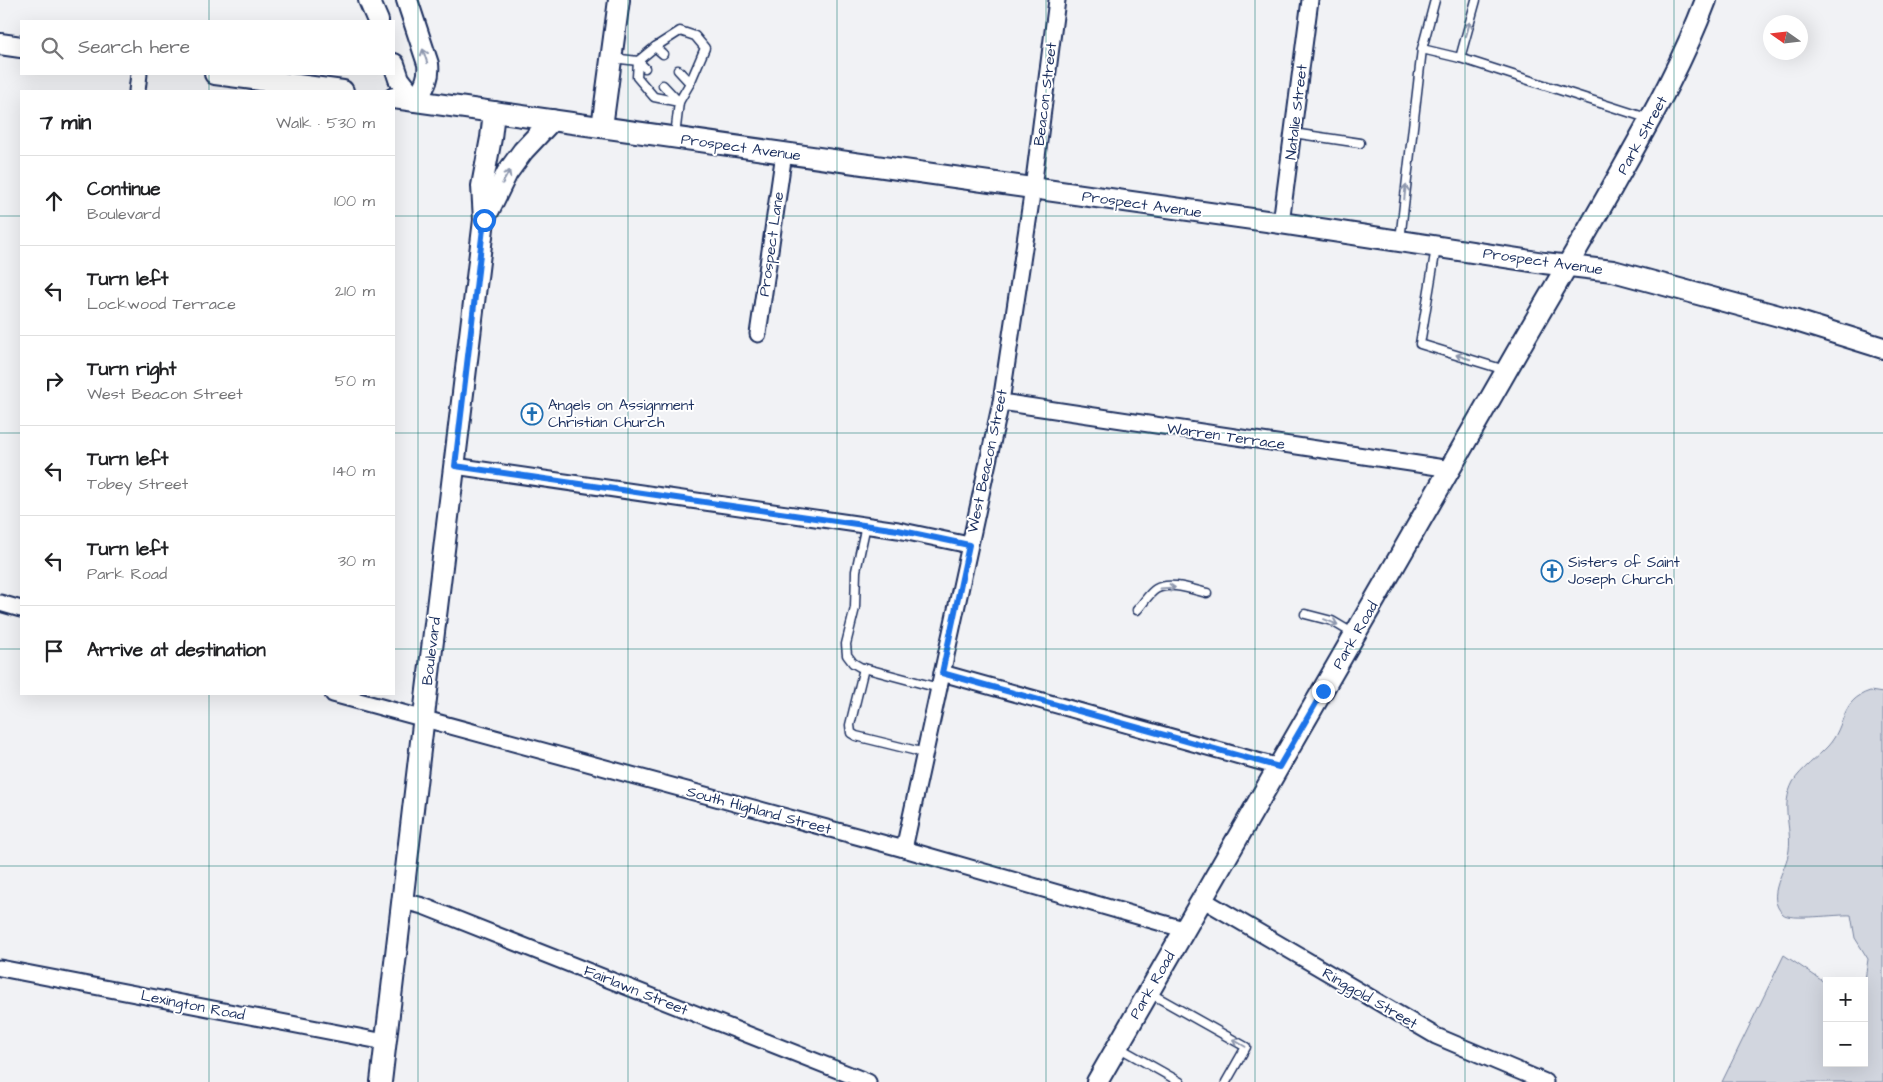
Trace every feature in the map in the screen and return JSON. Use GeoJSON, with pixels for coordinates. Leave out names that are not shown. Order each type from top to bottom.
{"type":"FeatureCollection","features":[{"type":"Feature","properties":{"kind":"main road"},"geometry":{"type":"LineString","coordinates":[[370,0],[378,20]]}},
{"type":"Feature","properties":{"kind":"main road"},"geometry":{"type":"LineString","coordinates":[[395,67],[399,79],[416,101],[429,74],[428,64],[407,0]]}},
{"type":"Feature","properties":{"kind":"main road"},"geometry":{"type":"LineString","coordinates":[[602,128],[619,0]]}},
{"type":"Feature","properties":{"kind":"main road","name":"Park Street"},"geometry":{"type":"LineString","coordinates":[[1569,265],[1651,119],[1678,66],[1706,0]]}},
{"type":"Feature","properties":{"kind":"main road"},"geometry":{"type":"LineString","coordinates":[[0,44],[20,47]]}},
{"type":"Feature","properties":{"kind":"main road"},"geometry":{"type":"LineString","coordinates":[[223,75],[335,90]]}},
{"type":"Feature","properties":{"kind":"main road","name":"Prospect Avenue"},"geometry":{"type":"LineString","coordinates":[[395,98],[1613,271],[1790,319],[1883,348]]}},
{"type":"Feature","properties":{"kind":"main road","name":"Boulevard"},"geometry":{"type":"LineString","coordinates":[[381,1082],[403,901],[422,719],[455,466],[484,220],[482,186],[494,112]]}},
{"type":"Feature","properties":{"kind":"main road","name":"Boulevard"},"geometry":{"type":"LineString","coordinates":[[484,220],[507,173],[552,120]]}},
{"type":"Feature","properties":{"kind":"main road","name":"Park Road"},"geometry":{"type":"LineString","coordinates":[[1101,1080],[1117,1046],[1183,929],[1279,767],[1506,370],[1569,265]]}},
{"type":"Feature","properties":{"kind":"street","name":"Beacon Street"},"geometry":{"type":"LineString","coordinates":[[1033,188],[1057,0]]}},
{"type":"Feature","properties":{"kind":"street","name":"Natalie Street"},"geometry":{"type":"LineString","coordinates":[[1281,223],[1310,0]]}},
{"type":"Feature","properties":{"kind":"street"},"geometry":{"type":"LineString","coordinates":[[137,90],[139,75]]}},
{"type":"Feature","properties":{"kind":"street","name":"Prospect Lane"},"geometry":{"type":"LineString","coordinates":[[758,334],[784,153]]}},
{"type":"Feature","properties":{"kind":"street","name":"West Beacon Street"},"geometry":{"type":"LineString","coordinates":[[904,850],[1001,402],[1033,188]]}},
{"type":"Feature","properties":{"kind":"street","name":"Warren Terrace"},"geometry":{"type":"LineString","coordinates":[[1001,402],[1451,469]]}},
{"type":"Feature","properties":{"kind":"street"},"geometry":{"type":"LineString","coordinates":[[455,466],[866,525],[969,545]]}},
{"type":"Feature","properties":{"kind":"street"},"geometry":{"type":"LineString","coordinates":[[0,603],[20,609]]}},
{"type":"Feature","properties":{"kind":"street"},"geometry":{"type":"LineString","coordinates":[[940,681],[1279,767]]}},
{"type":"Feature","properties":{"kind":"street","name":"South Highland Street"},"geometry":{"type":"LineString","coordinates":[[337,695],[904,850],[1183,929]]}},
{"type":"Feature","properties":{"kind":"street","name":"Ringgold Street"},"geometry":{"type":"LineString","coordinates":[[1202,899],[1436,1036],[1544,1082]]}},
{"type":"Feature","properties":{"kind":"street","name":"Fairlawn Street"},"geometry":{"type":"LineString","coordinates":[[403,901],[423,906],[868,1082]]}},
{"type":"Feature","properties":{"kind":"street","name":"Lexington Road"},"geometry":{"type":"LineString","coordinates":[[0,968],[385,1042]]}},
{"type":"Feature","properties":{"kind":"lane"},"geometry":{"type":"LineString","coordinates":[[1400,240],[1422,49],[1435,0]]}},
{"type":"Feature","properties":{"kind":"lane"},"geometry":{"type":"LineString","coordinates":[[1460,58],[1476,0]]}},
{"type":"Feature","properties":{"kind":"lane"},"geometry":{"type":"LineString","coordinates":[[675,138],[679,102],[690,83],[705,48],[695,36],[680,31],[655,47],[638,61],[636,77],[654,97],[679,102]]}},
{"type":"Feature","properties":{"kind":"lane"},"geometry":{"type":"LineString","coordinates":[[655,47],[663,54]]}},
{"type":"Feature","properties":{"kind":"lane"},"geometry":{"type":"LineString","coordinates":[[1422,49],[1460,58],[1651,119]]}},
{"type":"Feature","properties":{"kind":"lane"},"geometry":{"type":"LineString","coordinates":[[612,58],[638,61],[645,68]]}},
{"type":"Feature","properties":{"kind":"lane"},"geometry":{"type":"LineString","coordinates":[[678,70],[690,83]]}},
{"type":"Feature","properties":{"kind":"lane"},"geometry":{"type":"LineString","coordinates":[[662,85],[679,102]]}},
{"type":"Feature","properties":{"kind":"lane"},"geometry":{"type":"LineString","coordinates":[[1293,133],[1360,143]]}},
{"type":"Feature","properties":{"kind":"lane"},"geometry":{"type":"LineString","coordinates":[[1436,246],[1420,344],[1506,370]]}},
{"type":"Feature","properties":{"kind":"lane"},"geometry":{"type":"LineString","coordinates":[[866,525],[856,571],[855,608],[846,644],[847,655],[852,663],[864,668],[940,681]]}},
{"type":"Feature","properties":{"kind":"lane"},"geometry":{"type":"LineString","coordinates":[[1137,610],[1155,589],[1174,587],[1207,593]]}},
{"type":"Feature","properties":{"kind":"lane"},"geometry":{"type":"LineString","coordinates":[[1306,614],[1332,621],[1355,635]]}},
{"type":"Feature","properties":{"kind":"lane"},"geometry":{"type":"LineString","coordinates":[[864,668],[850,725],[851,733],[856,736],[925,753]]}},
{"type":"Feature","properties":{"kind":"lane"},"geometry":{"type":"LineString","coordinates":[[1148,992],[1246,1047],[1226,1082]]}},
{"type":"Feature","properties":{"kind":"lane"},"geometry":{"type":"LineString","coordinates":[[1117,1046],[1180,1082]]}},
{"type":"Feature","properties":{"kind":"shaded area"},"geometry":{"type":"Polygon","coordinates":[[[1870,691],[1883,693],[1883,1082],[1722,1082],[1784,955],[1823,981],[1823,1067],[1868,1067],[1868,977],[1865,977],[1868,959],[1855,938],[1851,915],[1787,916],[1778,907],[1776,899],[1778,883],[1789,850],[1787,800],[1789,791],[1800,773],[1834,738],[1848,707],[1860,695],[1870,691]]]}},
{"type":"Feature","properties":{"kind":"place","name":"Angels on Assignment Christian Church"},"geometry":{"type":"Point","coordinates":[532,414]}},
{"type":"Feature","properties":{"kind":"place","name":"Sisters of Saint Joseph Church"},"geometry":{"type":"Point","coordinates":[1552,571]}},
{"type":"Feature","properties":{"kind":"route"},"geometry":{"type":"LineString","coordinates":[[484,220],[455,466],[898,530],[969,545],[942,673],[1279,767],[1323,691]]}}]}
